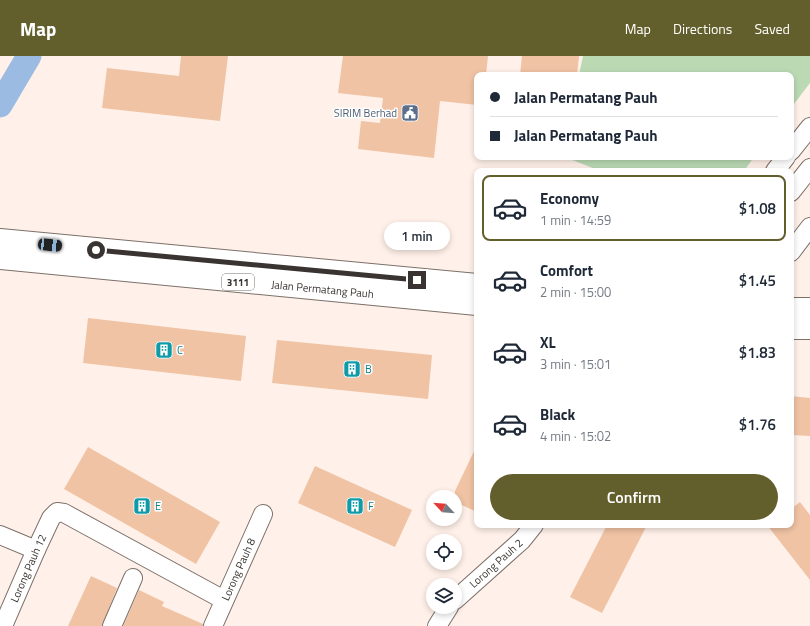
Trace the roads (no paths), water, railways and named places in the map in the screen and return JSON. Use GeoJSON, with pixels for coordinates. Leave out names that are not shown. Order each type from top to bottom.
{"type":"FeatureCollection","features":[{"type":"Feature","properties":{"kind":"main road","name":"Jalan Permatang Pauh"},"geometry":{"type":"LineString","coordinates":[[0,240],[474,285]]}},
{"type":"Feature","properties":{"kind":"main road","name":"Jalan Permatang Pauh"},"geometry":{"type":"LineString","coordinates":[[0,258],[474,304]]}},
{"type":"Feature","properties":{"kind":"main road"},"geometry":{"type":"LineString","coordinates":[[794,309],[810,309]]}},
{"type":"Feature","properties":{"kind":"main road"},"geometry":{"type":"LineString","coordinates":[[794,328],[810,328]]}},
{"type":"Feature","properties":{"kind":"street"},"geometry":{"type":"LineString","coordinates":[[794,147],[810,127]]}},
{"type":"Feature","properties":{"kind":"street"},"geometry":{"type":"LineString","coordinates":[[777,168],[784,160]]}},
{"type":"Feature","properties":{"kind":"street"},"geometry":{"type":"LineString","coordinates":[[794,188],[810,168]]}},
{"type":"Feature","properties":{"kind":"street"},"geometry":{"type":"LineString","coordinates":[[794,243],[810,227]]}},
{"type":"Feature","properties":{"kind":"street","name":"Lorong Pauh 12"},"geometry":{"type":"LineString","coordinates":[[3,626],[51,518],[57,512],[64,513],[224,600]]}},
{"type":"Feature","properties":{"kind":"street","name":"Lorong Pauh 8"},"geometry":{"type":"LineString","coordinates":[[213,626],[264,514]]}},
{"type":"Feature","properties":{"kind":"street","name":"Lorong Pauh 2"},"geometry":{"type":"LineString","coordinates":[[462,594],[522,540],[532,528]]}},
{"type":"Feature","properties":{"kind":"street"},"geometry":{"type":"LineString","coordinates":[[0,535],[36,550]]}},
{"type":"Feature","properties":{"kind":"street"},"geometry":{"type":"LineString","coordinates":[[112,626],[133,578]]}},
{"type":"Feature","properties":{"kind":"street"},"geometry":{"type":"LineString","coordinates":[[437,626],[445,614]]}},
{"type":"Feature","properties":{"kind":"waterway"},"geometry":{"type":"LineString","coordinates":[[0,105],[29,56]]}},
{"type":"Feature","properties":{"kind":"place","name":"SIRIM Berhad"},"geometry":{"type":"Point","coordinates":[410,113]}},
{"type":"Feature","properties":{"kind":"place","name":"C"},"geometry":{"type":"Point","coordinates":[164,350]}},
{"type":"Feature","properties":{"kind":"place","name":"B"},"geometry":{"type":"Point","coordinates":[352,369]}},
{"type":"Feature","properties":{"kind":"place","name":"E"},"geometry":{"type":"Point","coordinates":[142,506]}},
{"type":"Feature","properties":{"kind":"place","name":"F"},"geometry":{"type":"Point","coordinates":[355,506]}}]}
